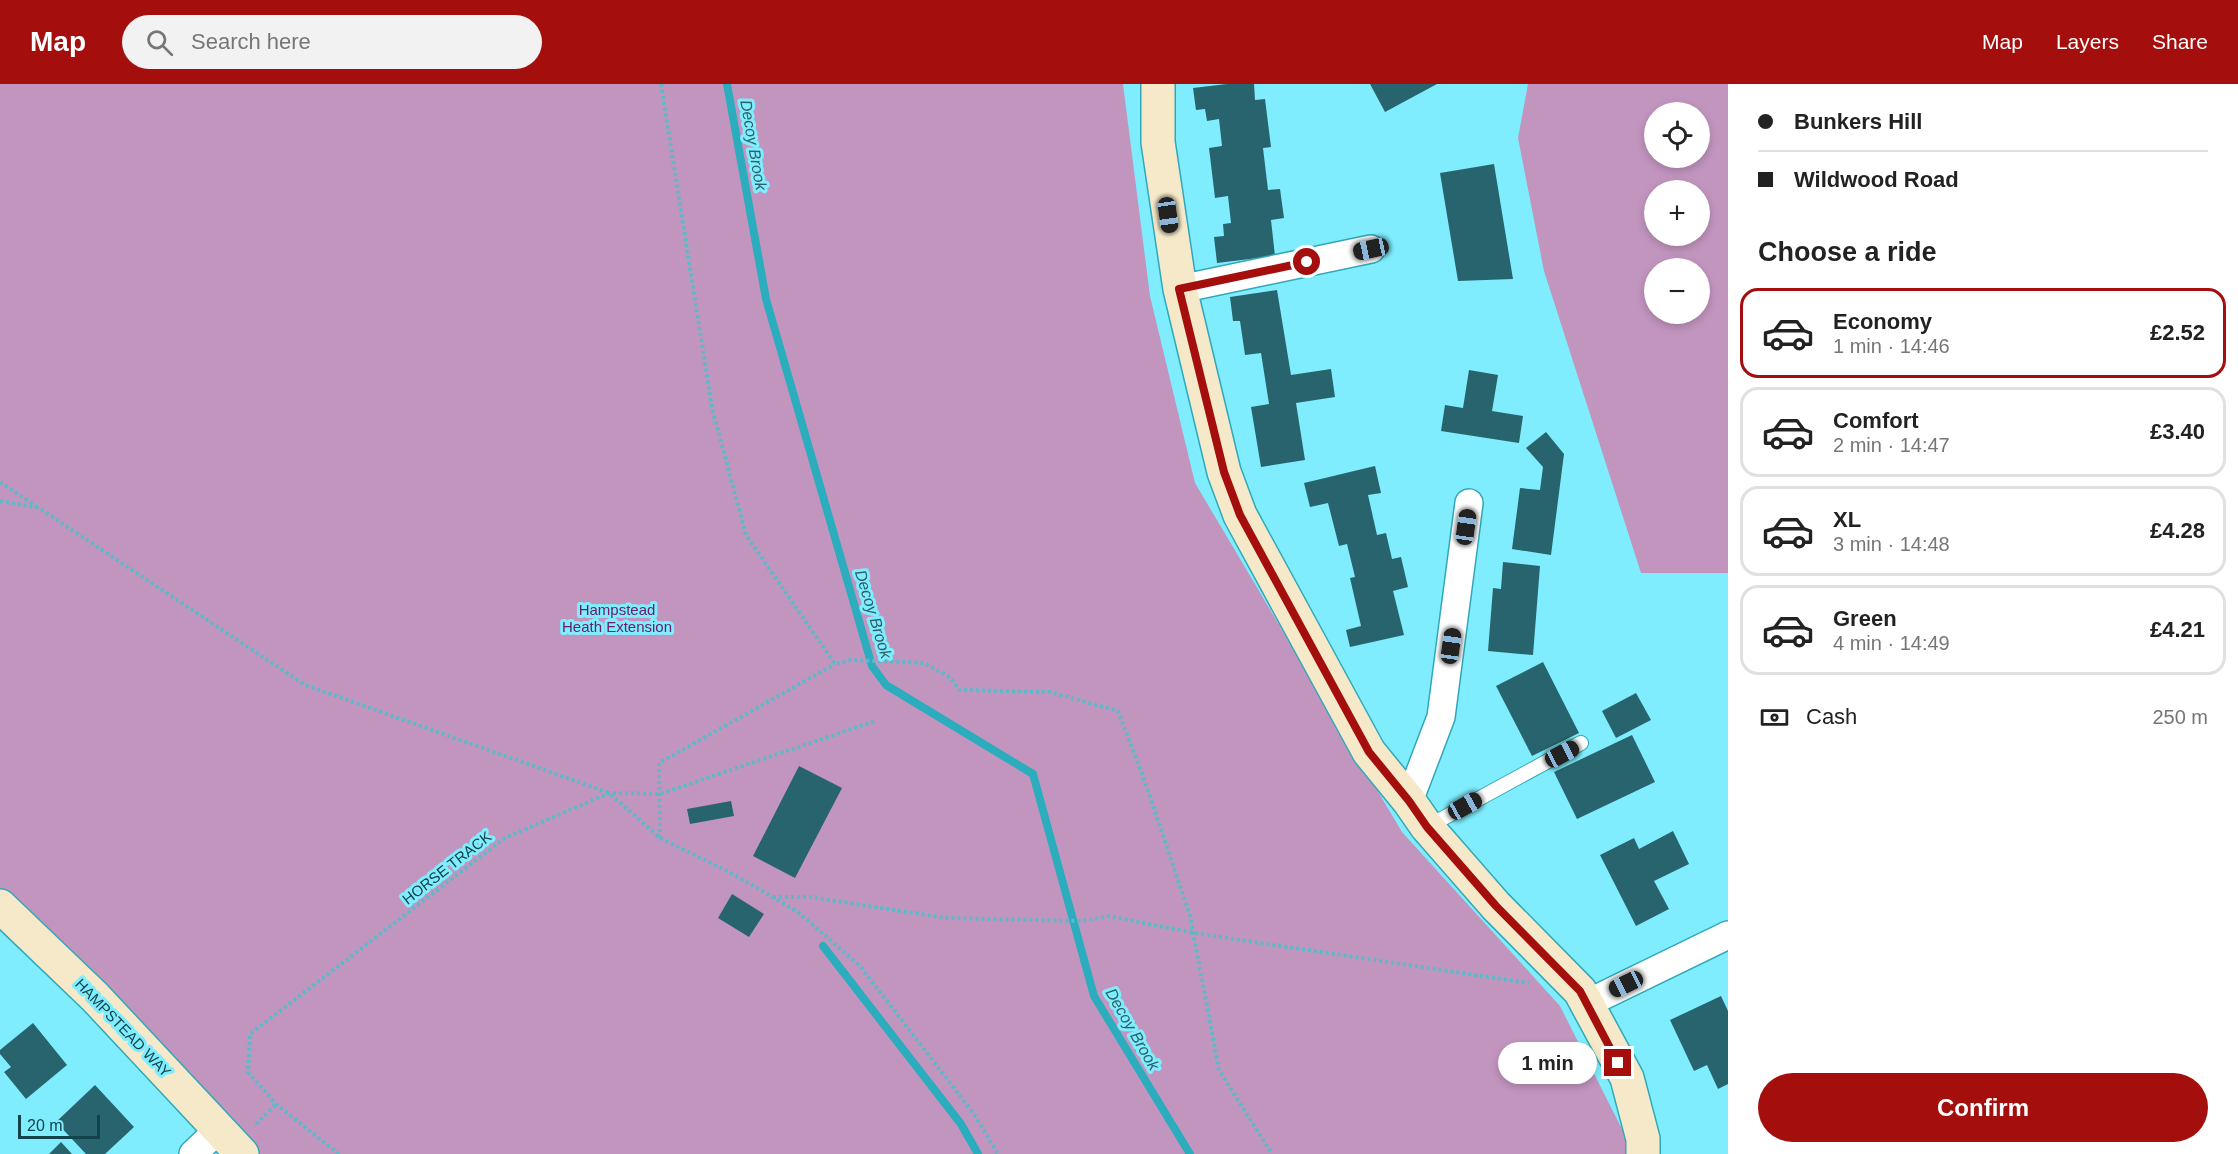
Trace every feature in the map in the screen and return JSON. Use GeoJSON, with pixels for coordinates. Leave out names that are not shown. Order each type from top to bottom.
{"type":"FeatureCollection","features":[{"type":"Feature","properties":{"kind":"street"},"geometry":{"type":"LineString","coordinates":[[1158,84],[1158,142],[1179,289],[1224,472],[1240,515],[1369,752],[1496,906],[1580,991],[1627,1078],[1643,1139],[1643,1154]]}},
{"type":"Feature","properties":{"kind":"street"},"geometry":{"type":"LineString","coordinates":[[1179,289],[1371,249]]}},
{"type":"Feature","properties":{"kind":"street"},"geometry":{"type":"LineString","coordinates":[[1418,814],[1442,717],[1469,503]]}},
{"type":"Feature","properties":{"kind":"street","name":"HAMPSTEAD WAY"},"geometry":{"type":"LineString","coordinates":[[0,906],[95,997],[242,1154]]}},
{"type":"Feature","properties":{"kind":"street"},"geometry":{"type":"LineString","coordinates":[[1586,1004],[1728,935]]}},
{"type":"Feature","properties":{"kind":"street"},"geometry":{"type":"LineString","coordinates":[[193,1154],[219,1129]]}},
{"type":"Feature","properties":{"kind":"lane"},"geometry":{"type":"LineString","coordinates":[[1418,814],[1581,743]]}},
{"type":"Feature","properties":{"kind":"path"},"geometry":{"type":"LineString","coordinates":[[661,84],[712,408],[746,535],[835,664]]}},
{"type":"Feature","properties":{"kind":"path"},"geometry":{"type":"LineString","coordinates":[[0,482],[305,685],[609,793],[660,838],[733,874],[798,912],[860,966],[974,1114],[998,1154]]}},
{"type":"Feature","properties":{"kind":"path"},"geometry":{"type":"LineString","coordinates":[[0,501],[39,508]]}},
{"type":"Feature","properties":{"kind":"path"},"geometry":{"type":"LineString","coordinates":[[660,838],[659,763],[835,664],[850,660],[924,663],[951,678],[959,690],[1050,692],[1118,711],[1149,793],[1190,916],[1220,1070],[1272,1154]]}},
{"type":"Feature","properties":{"kind":"path","name":"HORSE TRACK"},"geometry":{"type":"LineString","coordinates":[[339,1154],[276,1104],[248,1072],[250,1035],[505,838],[609,793],[660,794],[875,721]]}},
{"type":"Feature","properties":{"kind":"path"},"geometry":{"type":"LineString","coordinates":[[773,897],[810,897],[946,918],[1081,921],[1109,916],[1194,933],[1533,984]]}},
{"type":"Feature","properties":{"kind":"green space","name":"Hampstead Heath Extension"},"geometry":{"type":"Polygon","coordinates":[[[0,84],[1123,84],[1150,296],[1195,483],[1402,832],[1560,1006],[1632,1149],[1631,1154],[242,1154],[0,904],[0,84]]]}},
{"type":"Feature","properties":{"kind":"green space"},"geometry":{"type":"Polygon","coordinates":[[[1528,84],[1728,84],[1728,573],[1641,573],[1544,271],[1518,138],[1528,84]]]}},
{"type":"Feature","properties":{"kind":"building"},"geometry":{"type":"Polygon","coordinates":[[[1254,84],[1255,100],[1265,99],[1271,147],[1263,148],[1268,190],[1280,189],[1284,218],[1271,220],[1275,256],[1217,263],[1214,237],[1224,236],[1223,224],[1231,223],[1228,196],[1215,198],[1209,148],[1222,146],[1219,119],[1207,121],[1205,109],[1196,110],[1193,88],[1254,84]]]}},
{"type":"Feature","properties":{"kind":"building"},"geometry":{"type":"Polygon","coordinates":[[[1370,84],[1437,84],[1385,112],[1370,84]]]}},
{"type":"Feature","properties":{"kind":"building"},"geometry":{"type":"Polygon","coordinates":[[[1494,164],[1513,279],[1458,281],[1440,173],[1494,164]]]}},
{"type":"Feature","properties":{"kind":"building"},"geometry":{"type":"Polygon","coordinates":[[[1277,290],[1291,375],[1331,369],[1335,397],[1296,403],[1305,460],[1261,467],[1251,407],[1269,404],[1261,353],[1245,355],[1240,321],[1233,321],[1230,297],[1277,290]]]}},
{"type":"Feature","properties":{"kind":"building"},"geometry":{"type":"Polygon","coordinates":[[[1469,370],[1498,375],[1492,411],[1523,416],[1519,443],[1441,431],[1445,405],[1463,408],[1469,370]]]}},
{"type":"Feature","properties":{"kind":"building"},"geometry":{"type":"Polygon","coordinates":[[[1546,432],[1564,454],[1551,555],[1512,549],[1520,488],[1540,490],[1543,467],[1526,448],[1546,432]]]}},
{"type":"Feature","properties":{"kind":"building"},"geometry":{"type":"Polygon","coordinates":[[[1375,466],[1381,493],[1368,495],[1377,535],[1386,533],[1392,559],[1401,557],[1408,587],[1393,591],[1404,635],[1350,647],[1346,630],[1361,626],[1350,578],[1355,577],[1347,544],[1339,546],[1328,503],[1310,507],[1304,483],[1375,466]]]}},
{"type":"Feature","properties":{"kind":"building"},"geometry":{"type":"Polygon","coordinates":[[[1503,562],[1540,566],[1533,655],[1488,651],[1493,588],[1501,589],[1503,562]]]}},
{"type":"Feature","properties":{"kind":"building"},"geometry":{"type":"Polygon","coordinates":[[[1543,662],[1579,733],[1532,756],[1496,686],[1543,662]]]}},
{"type":"Feature","properties":{"kind":"building"},"geometry":{"type":"Polygon","coordinates":[[[1636,693],[1651,720],[1616,738],[1602,711],[1636,693]]]}},
{"type":"Feature","properties":{"kind":"building"},"geometry":{"type":"Polygon","coordinates":[[[1632,735],[1655,782],[1577,819],[1554,772],[1632,735]]]}},
{"type":"Feature","properties":{"kind":"building"},"geometry":{"type":"Polygon","coordinates":[[[799,766],[842,788],[795,878],[753,856],[799,766]]]}},
{"type":"Feature","properties":{"kind":"building"},"geometry":{"type":"Polygon","coordinates":[[[731,801],[734,816],[690,824],[687,809],[731,801]]]}},
{"type":"Feature","properties":{"kind":"building"},"geometry":{"type":"Polygon","coordinates":[[[1673,831],[1689,864],[1654,881],[1669,909],[1636,926],[1600,855],[1634,838],[1639,849],[1673,831]]]}},
{"type":"Feature","properties":{"kind":"building"},"geometry":{"type":"Polygon","coordinates":[[[732,894],[764,914],[749,937],[718,918],[732,894]]]}},
{"type":"Feature","properties":{"kind":"building"},"geometry":{"type":"Polygon","coordinates":[[[1721,996],[1728,1011],[1728,1084],[1718,1089],[1707,1065],[1694,1071],[1670,1020],[1721,996]]]}},
{"type":"Feature","properties":{"kind":"building"},"geometry":{"type":"Polygon","coordinates":[[[33,1023],[67,1065],[26,1099],[4,1072],[11,1067],[0,1054],[0,1050],[33,1023]]]}},
{"type":"Feature","properties":{"kind":"building"},"geometry":{"type":"Polygon","coordinates":[[[95,1085],[134,1127],[105,1154],[86,1154],[56,1122],[95,1085]]]}},
{"type":"Feature","properties":{"kind":"building"},"geometry":{"type":"Polygon","coordinates":[[[61,1142],[72,1154],[49,1154],[61,1142]]]}},
{"type":"Feature","properties":{"kind":"waterway","name":"Decoy Brook"},"geometry":{"type":"LineString","coordinates":[[727,84],[766,299],[872,666],[886,685],[1033,774],[1094,996],[1190,1154]]}},
{"type":"Feature","properties":{"kind":"waterway"},"geometry":{"type":"LineString","coordinates":[[823,946],[961,1124],[978,1154]]}},
{"type":"Feature","properties":{"kind":"route"},"geometry":{"type":"LineString","coordinates":[[1307,262],[1179,289],[1224,472],[1240,515],[1369,752],[1427,827],[1496,906],[1580,991],[1618,1063]]}}]}
